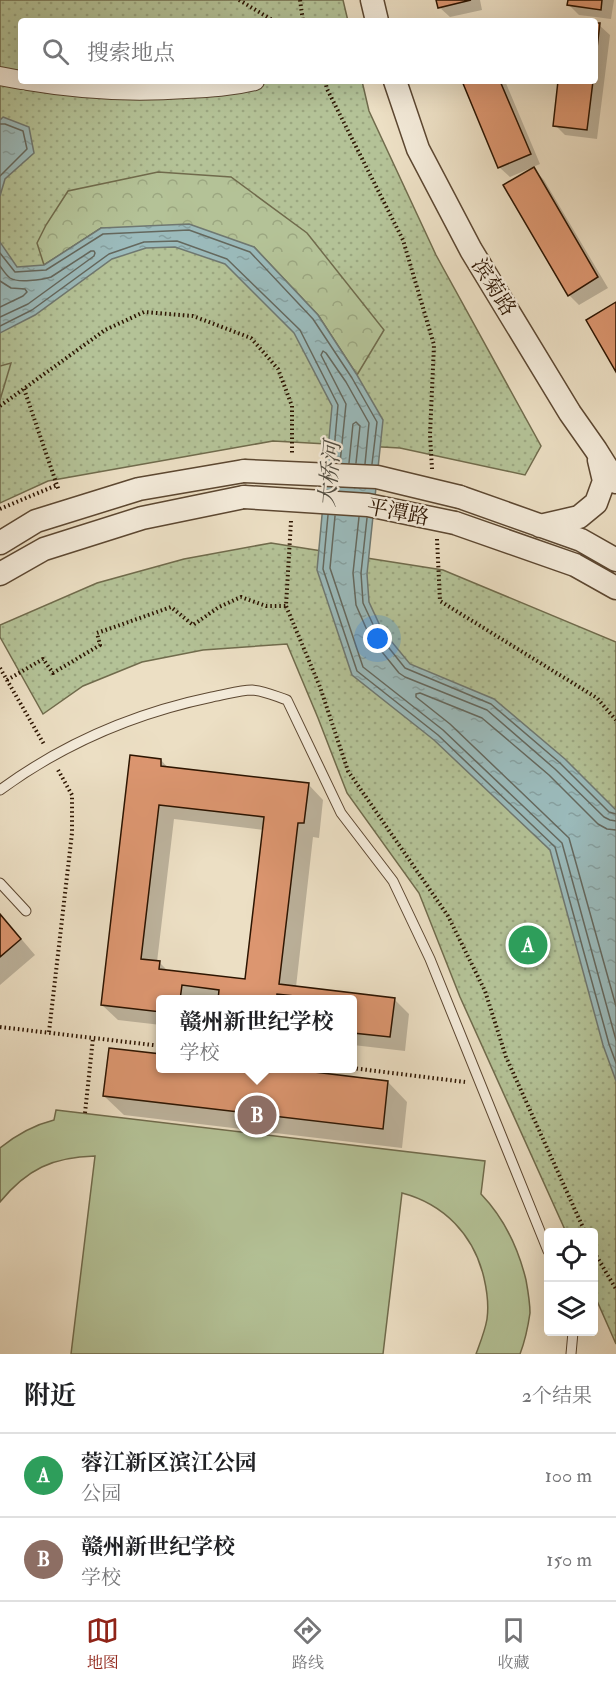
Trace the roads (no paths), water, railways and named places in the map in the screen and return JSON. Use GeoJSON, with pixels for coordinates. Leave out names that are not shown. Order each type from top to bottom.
{"type":"FeatureCollection","features":[{"type":"Feature","properties":{"kind":"street"},"geometry":{"type":"LineString","coordinates":[[372,0],[376,18]]}},
{"type":"Feature","properties":{"kind":"street"},"geometry":{"type":"LineString","coordinates":[[0,76],[18,79]]}},
{"type":"Feature","properties":{"kind":"street"},"geometry":{"type":"LineString","coordinates":[[44,84],[142,92],[241,84]]}},
{"type":"Feature","properties":{"kind":"street","name":"滨菊路"},"geometry":{"type":"LineString","coordinates":[[396,84],[418,149],[471,250],[570,413],[616,482]]}},
{"type":"Feature","properties":{"kind":"street"},"geometry":{"type":"LineString","coordinates":[[540,526],[579,517],[596,503],[603,481],[596,450]]}},
{"type":"Feature","properties":{"kind":"street","name":"平潭路"},"geometry":{"type":"LineString","coordinates":[[0,543],[36,521],[139,489],[244,471],[377,477],[460,497],[581,540],[616,560]]}},
{"type":"Feature","properties":{"kind":"street","name":"平潭路"},"geometry":{"type":"LineString","coordinates":[[0,574],[44,549],[142,518],[244,497],[368,504],[574,565],[616,588]]}},
{"type":"Feature","properties":{"kind":"lane"},"geometry":{"type":"LineString","coordinates":[[0,790],[29,769],[88,738],[129,720],[180,704],[249,690],[264,691],[287,700],[341,813],[393,881],[430,959],[544,1239]]}},
{"type":"Feature","properties":{"kind":"lane"},"geometry":{"type":"LineString","coordinates":[[0,883],[26,911]]}},
{"type":"Feature","properties":{"kind":"lane"},"geometry":{"type":"LineString","coordinates":[[571,1354],[573,1336]]}},
{"type":"Feature","properties":{"kind":"water"},"geometry":{"type":"Polygon","coordinates":[[[3,117],[29,127],[34,153],[5,179],[0,196],[0,120],[3,117]]]}},
{"type":"Feature","properties":{"kind":"water","name":"大桥河"},"geometry":{"type":"Polygon","coordinates":[[[189,224],[254,247],[318,315],[383,420],[367,574],[369,602],[382,630],[410,664],[494,699],[565,759],[616,810],[616,1081],[603,1045],[550,850],[434,740],[352,675],[317,570],[332,406],[294,333],[225,264],[175,247],[146,248],[112,259],[35,315],[0,333],[0,242],[17,267],[44,265],[101,228],[189,224]]]}},
{"type":"Feature","properties":{"kind":"place","name":"蓉江新区滨江公园"},"geometry":{"type":"Point","coordinates":[528,945]}},
{"type":"Feature","properties":{"kind":"place","name":"赣州新世纪学校"},"geometry":{"type":"Point","coordinates":[257,1115]}}]}
